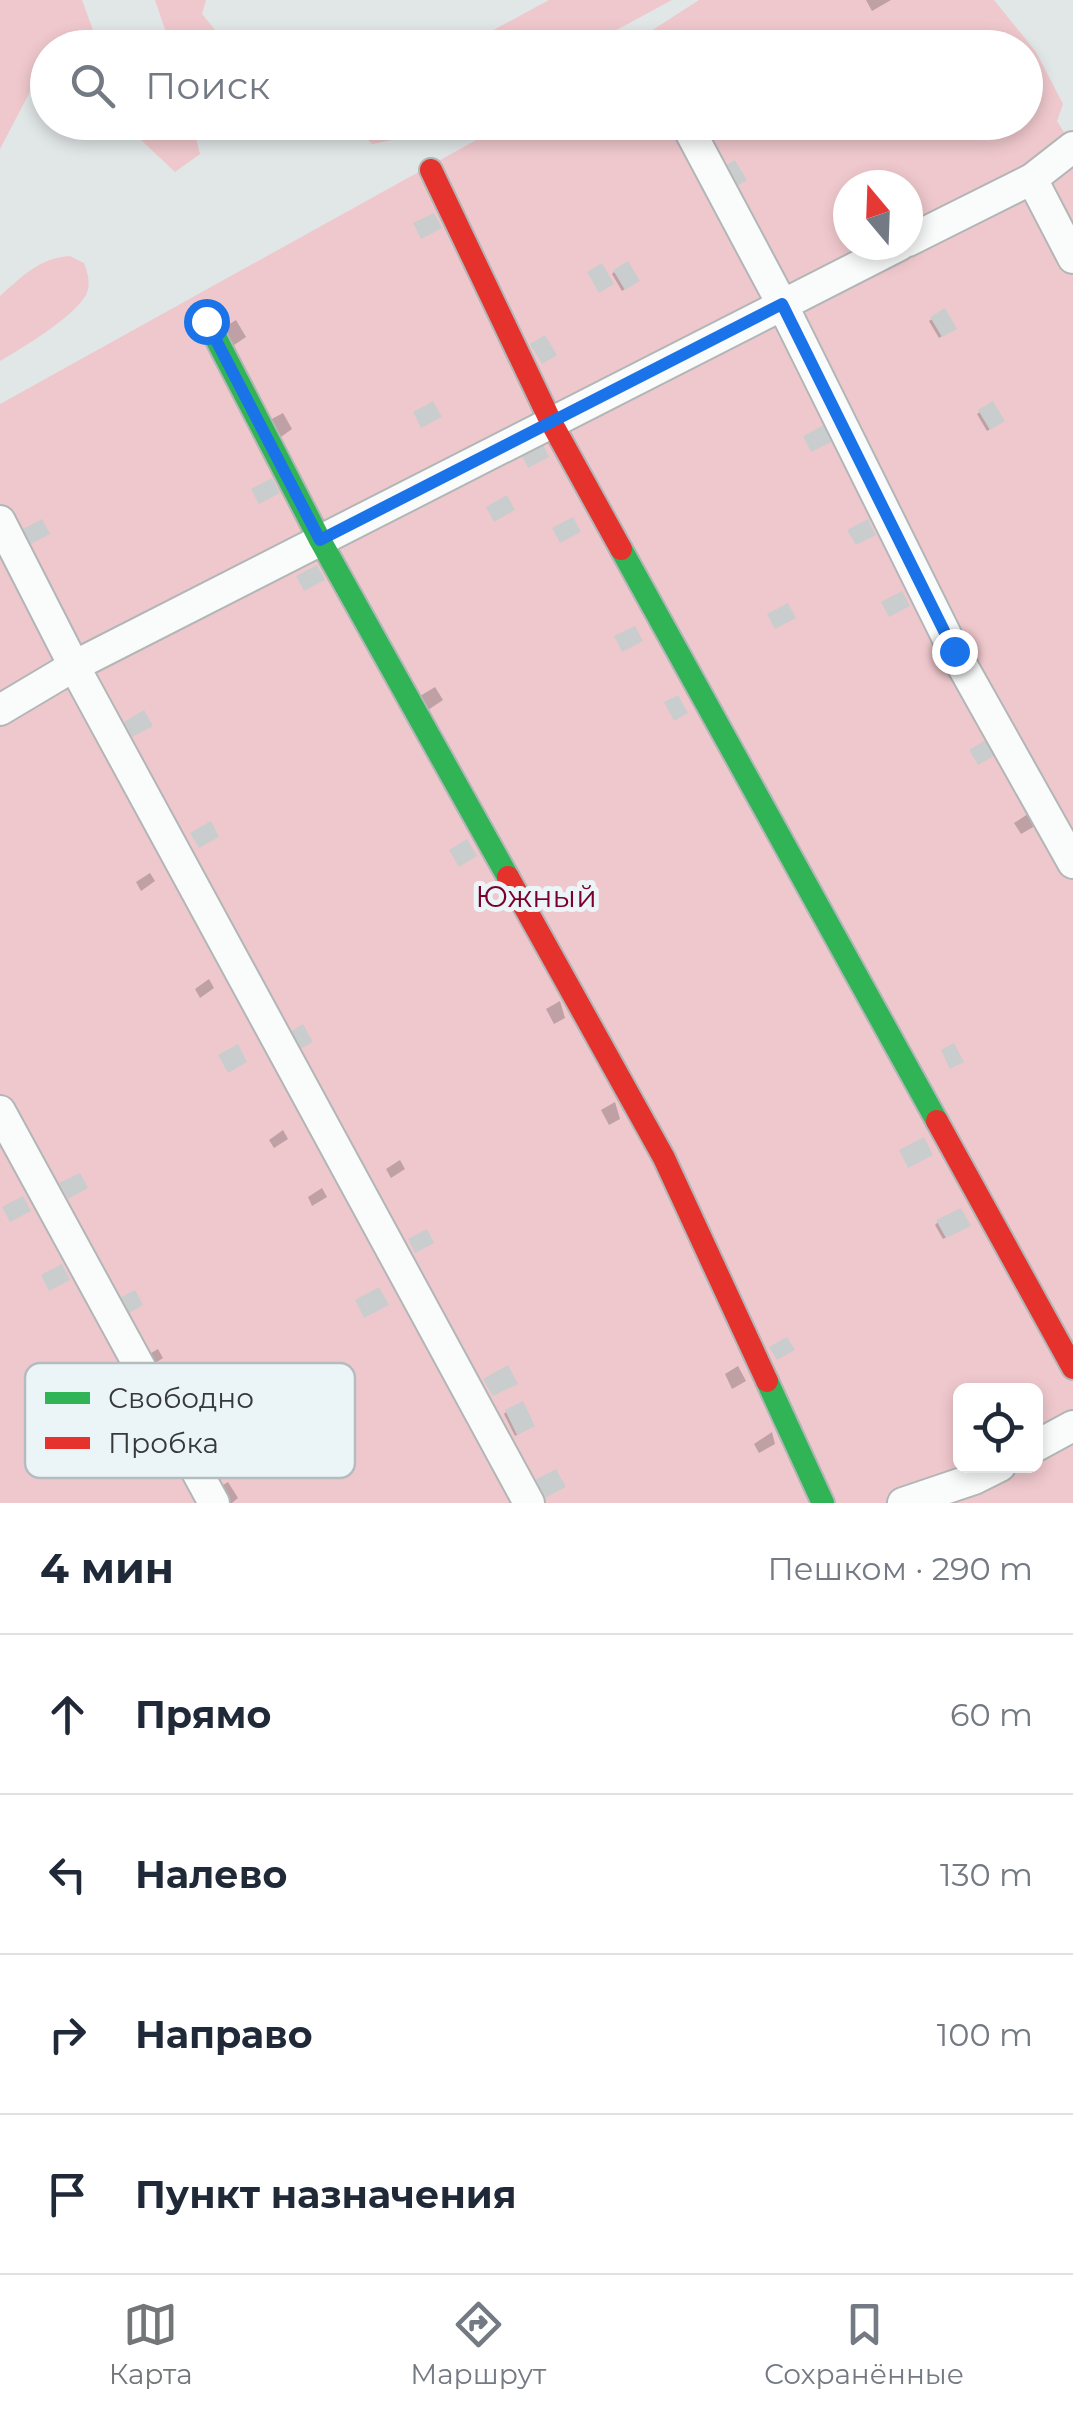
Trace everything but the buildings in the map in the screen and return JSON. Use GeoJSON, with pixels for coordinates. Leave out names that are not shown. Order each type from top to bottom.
{"type":"FeatureCollection","features":[{"type":"Feature","properties":{"kind":"street"},"geometry":{"type":"LineString","coordinates":[[695,140],[782,304],[954,651],[1073,863]]}},
{"type":"Feature","properties":{"kind":"street"},"geometry":{"type":"LineString","coordinates":[[923,234],[1032,179],[1073,147]]}},
{"type":"Feature","properties":{"kind":"street"},"geometry":{"type":"LineString","coordinates":[[430,170],[551,422],[1073,1368]]}},
{"type":"Feature","properties":{"kind":"street"},"geometry":{"type":"LineString","coordinates":[[1032,179],[1073,258]]}},
{"type":"Feature","properties":{"kind":"street"},"geometry":{"type":"LineString","coordinates":[[0,710],[74,666],[870,260]]}},
{"type":"Feature","properties":{"kind":"street"},"geometry":{"type":"LineString","coordinates":[[206,321],[320,540],[664,1158],[823,1503]]}},
{"type":"Feature","properties":{"kind":"street"},"geometry":{"type":"LineString","coordinates":[[0,520],[74,666],[530,1503]]}},
{"type":"Feature","properties":{"kind":"street"},"geometry":{"type":"LineString","coordinates":[[0,1111],[138,1363]]}},
{"type":"Feature","properties":{"kind":"street"},"geometry":{"type":"LineString","coordinates":[[1043,1442],[1073,1426]]}},
{"type":"Feature","properties":{"kind":"street"},"geometry":{"type":"LineString","coordinates":[[902,1503],[986,1473]]}},
{"type":"Feature","properties":{"kind":"street"},"geometry":{"type":"LineString","coordinates":[[200,1478],[214,1503]]}},
{"type":"Feature","properties":{"kind":"green space"},"geometry":{"type":"Polygon","coordinates":[[[0,0],[82,0],[93,30],[30,30],[30,92],[0,149],[0,0]]]}},
{"type":"Feature","properties":{"kind":"green space"},"geometry":{"type":"Polygon","coordinates":[[[155,0],[206,0],[202,14],[215,30],[165,30],[155,0]]]}},
{"type":"Feature","properties":{"kind":"green space"},"geometry":{"type":"Polygon","coordinates":[[[549,0],[672,0],[616,30],[493,30],[549,0]]]}},
{"type":"Feature","properties":{"kind":"green space","name":"Южный"},"geometry":{"type":"Polygon","coordinates":[[[699,0],[994,0],[1018,30],[653,30],[699,0]]]}},
{"type":"Feature","properties":{"kind":"green space","name":"Южный"},"geometry":{"type":"Polygon","coordinates":[[[1043,65],[1063,104],[1057,121],[1073,147],[1073,1503],[0,1503],[0,404],[476,140],[1043,140],[1043,65]]]}},
{"type":"Feature","properties":{"kind":"green space"},"geometry":{"type":"Polygon","coordinates":[[[141,140],[196,140],[200,154],[175,172],[141,140]]]}},
{"type":"Feature","properties":{"kind":"green space"},"geometry":{"type":"Polygon","coordinates":[[[70,256],[84,263],[86,295],[59,322],[0,361],[0,296],[40,264],[70,256]]]}},
{"type":"Feature","properties":{"kind":"traffic: fast"},"geometry":{"type":"LineString","coordinates":[[207,321],[320,540],[508,877]]}},
{"type":"Feature","properties":{"kind":"traffic: fast"},"geometry":{"type":"LineString","coordinates":[[621,549],[937,1121]]}},
{"type":"Feature","properties":{"kind":"traffic: fast"},"geometry":{"type":"LineString","coordinates":[[767,1381],[823,1503]]}},
{"type":"Feature","properties":{"kind":"traffic: jam"},"geometry":{"type":"LineString","coordinates":[[431,170],[551,422],[621,549]]}},
{"type":"Feature","properties":{"kind":"traffic: jam"},"geometry":{"type":"LineString","coordinates":[[508,877],[664,1158],[767,1381]]}},
{"type":"Feature","properties":{"kind":"traffic: jam"},"geometry":{"type":"LineString","coordinates":[[937,1121],[1073,1368]]}},
{"type":"Feature","properties":{"kind":"route"},"geometry":{"type":"LineString","coordinates":[[206,321],[320,540],[782,304],[954,651]]}}]}
